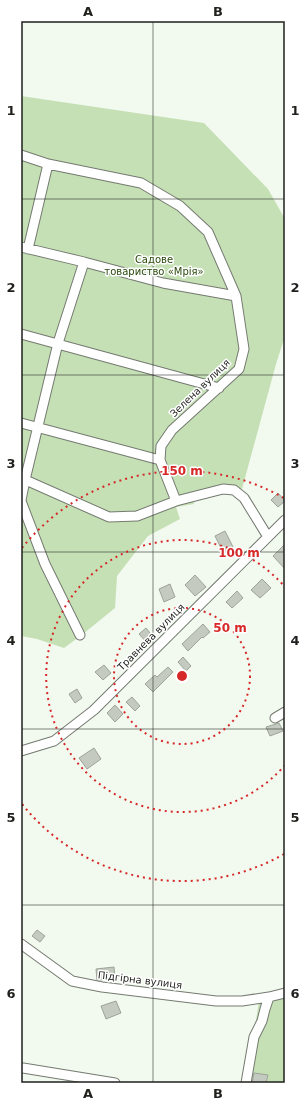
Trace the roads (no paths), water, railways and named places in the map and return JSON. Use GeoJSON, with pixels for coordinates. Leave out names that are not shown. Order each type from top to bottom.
{"type":"FeatureCollection","features":[{"type":"Feature","properties":{"kind":"street","name":"Зелена вулиця"},"geometry":{"type":"LineString","coordinates":[[21,155],[48,164],[141,183],[180,206],[208,232],[236,296],[244,349],[239,368],[172,430],[161,446],[160,460]]}},
{"type":"Feature","properties":{"kind":"street"},"geometry":{"type":"LineString","coordinates":[[48,164],[24,248],[163,283],[236,296]]}},
{"type":"Feature","properties":{"kind":"street"},"geometry":{"type":"LineString","coordinates":[[80,635],[45,564],[21,500],[23,479],[38,428],[58,344],[84,262]]}},
{"type":"Feature","properties":{"kind":"street"},"geometry":{"type":"LineString","coordinates":[[21,334],[219,388]]}},
{"type":"Feature","properties":{"kind":"street"},"geometry":{"type":"LineString","coordinates":[[21,423],[160,460],[176,502]]}},
{"type":"Feature","properties":{"kind":"street"},"geometry":{"type":"LineString","coordinates":[[23,479],[109,516],[136,516],[176,502],[223,489],[234,490],[244,498],[268,537]]}},
{"type":"Feature","properties":{"kind":"street","name":"Травнева вулиця"},"geometry":{"type":"LineString","coordinates":[[21,751],[54,741],[94,710],[285,520]]}},
{"type":"Feature","properties":{"kind":"street"},"geometry":{"type":"LineString","coordinates":[[275,718],[285,712]]}},
{"type":"Feature","properties":{"kind":"street","name":"Підгірна вулиця"},"geometry":{"type":"LineString","coordinates":[[21,944],[72,981],[102,988],[216,1001],[242,1001],[285,993]]}},
{"type":"Feature","properties":{"kind":"street"},"geometry":{"type":"LineString","coordinates":[[246,1083],[254,1037],[262,1021],[269,997]]}},
{"type":"Feature","properties":{"kind":"street"},"geometry":{"type":"LineString","coordinates":[[24,1068],[115,1083]]}},
{"type":"Feature","properties":{"kind":"park label","name":"Садове товариство «Мрія»"},"geometry":{"type":"Point","coordinates":[154,264]}}]}
